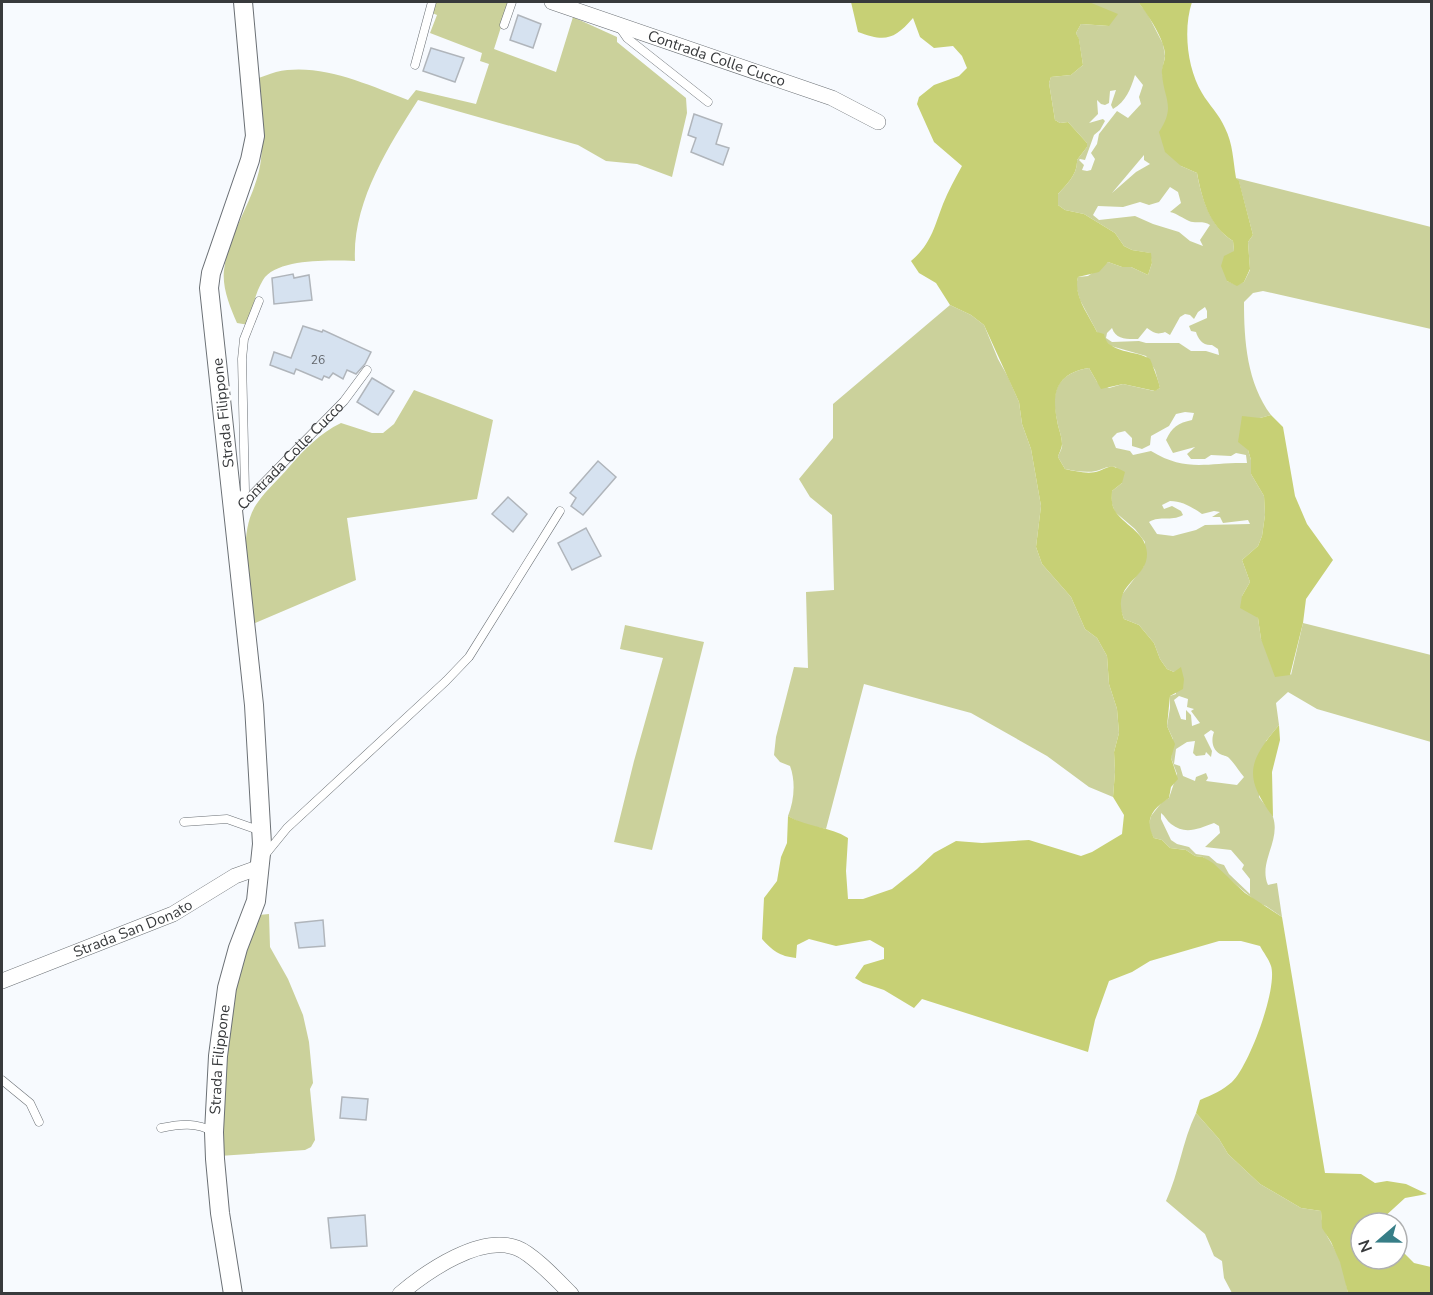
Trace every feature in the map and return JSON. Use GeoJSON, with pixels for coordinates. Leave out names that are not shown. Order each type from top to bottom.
{"type":"FeatureCollection","features":[{"type":"Feature","properties":{"kind":"street","name":"Strada Filippone"},"geometry":{"type":"LineString","coordinates":[[233,1293],[220,1213],[214,1132],[218,1056],[226,988],[256,902],[261,831],[254,705],[209,288],[211,273],[250,160],[255,136],[243,2]]}},
{"type":"Feature","properties":{"kind":"street","name":"Contrada Colle Cucco"},"geometry":{"type":"LineString","coordinates":[[552,2],[832,98],[878,122]]}},
{"type":"Feature","properties":{"kind":"street","name":"Strada San Donato"},"geometry":{"type":"LineString","coordinates":[[2,981],[173,914],[235,876],[260,865]]}},
{"type":"Feature","properties":{"kind":"street"},"geometry":{"type":"LineString","coordinates":[[399,1293],[416,1280],[465,1252],[493,1244],[518,1248],[547,1270],[571,1293]]}},
{"type":"Feature","properties":{"kind":"lane"},"geometry":{"type":"LineString","coordinates":[[415,65],[432,2]]}},
{"type":"Feature","properties":{"kind":"lane"},"geometry":{"type":"LineString","coordinates":[[504,25],[512,2]]}},
{"type":"Feature","properties":{"kind":"lane"},"geometry":{"type":"LineString","coordinates":[[618,25],[627,39],[708,102]]}},
{"type":"Feature","properties":{"kind":"lane","name":"Contrada Colle Cucco"},"geometry":{"type":"LineString","coordinates":[[234,512],[245,491],[242,359],[244,339],[259,301]]}},
{"type":"Feature","properties":{"kind":"lane","name":"Contrada Colle Cucco"},"geometry":{"type":"LineString","coordinates":[[234,512],[344,401],[368,370]]}},
{"type":"Feature","properties":{"kind":"lane"},"geometry":{"type":"LineString","coordinates":[[260,865],[287,828],[446,681],[468,657],[560,511]]}},
{"type":"Feature","properties":{"kind":"lane"},"geometry":{"type":"LineString","coordinates":[[184,822],[227,819],[261,831]]}},
{"type":"Feature","properties":{"kind":"lane"},"geometry":{"type":"LineString","coordinates":[[2,1080],[30,1104],[39,1122]]}},
{"type":"Feature","properties":{"kind":"lane"},"geometry":{"type":"LineString","coordinates":[[161,1128],[183,1124],[202,1125],[214,1132]]}},
{"type":"Feature","properties":{"kind":"green space"},"geometry":{"type":"Polygon","coordinates":[[[433,2],[509,2],[494,49],[556,72],[573,17],[617,37],[617,42],[686,98],[687,113],[672,177],[637,164],[606,161],[578,145],[418,100],[374,176],[359,218],[355,261],[305,262],[292,264],[270,273],[260,285],[249,325],[237,323],[225,290],[224,270],[230,245],[255,184],[261,160],[261,125],[254,80],[276,72],[310,70],[344,77],[408,100],[416,90],[476,104],[489,64],[480,61],[482,53],[430,33],[437,15],[430,12],[433,2]]]}},
{"type":"Feature","properties":{"kind":"green space"},"geometry":{"type":"Polygon","coordinates":[[[851,2],[1089,2],[1118,14],[1109,26],[1081,24],[1076,33],[1083,65],[1071,75],[1051,77],[1049,83],[1055,120],[1060,123],[1068,122],[1087,143],[1087,147],[1077,160],[1074,175],[1058,194],[1058,205],[1065,210],[1084,214],[1115,233],[1124,246],[1132,250],[1151,253],[1152,263],[1148,275],[1131,267],[1122,267],[1108,262],[1099,272],[1078,277],[1077,284],[1080,298],[1097,332],[1104,334],[1106,340],[1116,348],[1150,359],[1160,388],[1155,391],[1123,384],[1101,389],[1089,368],[1070,374],[1059,385],[1056,392],[1055,410],[1062,444],[1058,457],[1065,469],[1091,473],[1111,467],[1125,472],[1122,483],[1112,491],[1112,505],[1118,515],[1143,539],[1147,553],[1142,570],[1125,589],[1122,597],[1121,607],[1124,619],[1139,625],[1154,643],[1167,669],[1174,672],[1181,667],[1184,679],[1183,689],[1170,696],[1167,726],[1175,744],[1171,758],[1178,779],[1171,787],[1169,798],[1151,815],[1151,832],[1154,838],[1162,840],[1170,848],[1186,850],[1213,863],[1245,893],[1282,917],[1325,1173],[1361,1174],[1375,1183],[1387,1181],[1406,1184],[1427,1194],[1405,1198],[1391,1211],[1349,1211],[1349,1271],[1409,1271],[1409,1258],[1414,1263],[1431,1267],[1431,1293],[1348,1293],[1340,1262],[1322,1228],[1321,1211],[1301,1208],[1260,1184],[1228,1154],[1219,1139],[1196,1113],[1200,1100],[1232,1082],[1254,1044],[1266,1008],[1272,977],[1270,963],[1260,946],[1241,941],[1219,941],[1150,961],[1132,972],[1109,981],[1095,1020],[1088,1052],[922,999],[914,1008],[884,990],[863,983],[855,978],[864,965],[884,959],[884,948],[870,940],[836,946],[809,939],[797,945],[796,958],[777,952],[762,939],[764,898],[777,881],[781,857],[787,843],[788,816],[848,838],[846,871],[848,899],[863,899],[892,889],[934,853],[956,841],[982,843],[1029,840],[1081,856],[1122,834],[1124,815],[1113,797],[1114,752],[1119,733],[1117,709],[1109,684],[1107,656],[1097,638],[1085,629],[1071,597],[1042,564],[1036,547],[1041,506],[1031,449],[1022,424],[1019,402],[984,325],[971,315],[950,305],[936,283],[919,273],[911,261],[928,242],[947,194],[962,166],[934,142],[917,104],[919,97],[934,85],[959,76],[967,68],[962,56],[953,46],[934,48],[920,37],[913,18],[900,31],[888,37],[875,37],[858,32],[851,2]]]}},
{"type":"Feature","properties":{"kind":"green space"},"geometry":{"type":"Polygon","coordinates":[[[1089,2],[1138,2],[1147,13],[1163,44],[1165,56],[1162,72],[1168,99],[1168,118],[1181,166],[1197,173],[1208,211],[1219,228],[1233,241],[1234,251],[1227,281],[1237,285],[1244,282],[1250,270],[1248,242],[1253,235],[1236,178],[1431,227],[1431,329],[1263,291],[1253,293],[1244,302],[1248,361],[1257,389],[1271,415],[1260,418],[1248,450],[1251,474],[1264,496],[1265,515],[1258,546],[1242,560],[1250,582],[1242,596],[1258,618],[1261,639],[1291,675],[1303,623],[1431,655],[1431,742],[1317,709],[1288,692],[1276,703],[1279,725],[1266,741],[1259,797],[1273,817],[1275,826],[1267,860],[1266,876],[1268,885],[1277,883],[1282,917],[1258,903],[1203,857],[1195,856],[1186,850],[1170,848],[1162,840],[1154,838],[1148,828],[1151,816],[1162,802],[1169,798],[1177,774],[1171,758],[1173,739],[1167,726],[1170,696],[1176,694],[1174,672],[1167,669],[1154,643],[1139,625],[1124,619],[1120,608],[1121,596],[1144,566],[1145,542],[1135,529],[1115,512],[1112,504],[1112,491],[1122,483],[1116,467],[1107,467],[1092,472],[1065,469],[1058,457],[1062,446],[1055,410],[1056,392],[1063,379],[1070,374],[1089,368],[1097,382],[1109,388],[1123,384],[1154,391],[1160,388],[1155,370],[1146,356],[1111,346],[1097,332],[1080,300],[1076,286],[1078,277],[1088,276],[1108,262],[1122,267],[1131,267],[1148,275],[1152,263],[1150,253],[1124,246],[1115,233],[1084,214],[1065,210],[1058,205],[1058,194],[1074,175],[1077,160],[1087,147],[1087,143],[1068,122],[1060,123],[1055,120],[1049,83],[1051,77],[1071,75],[1083,65],[1076,33],[1081,24],[1109,26],[1089,2]],[[1135,75],[1125,99],[1113,109],[1111,105],[1116,90],[1110,91],[1109,103],[1101,104],[1097,100],[1098,114],[1089,123],[1103,119],[1105,121],[1094,135],[1085,160],[1079,160],[1084,165],[1082,170],[1091,170],[1095,159],[1091,153],[1097,144],[1099,134],[1117,111],[1128,118],[1141,104],[1139,97],[1143,85],[1135,75]],[[1144,155],[1112,193],[1136,172],[1150,164],[1144,160],[1144,155]],[[1170,187],[1159,202],[1149,205],[1140,202],[1123,207],[1098,206],[1093,215],[1099,220],[1135,216],[1179,232],[1190,241],[1203,246],[1200,240],[1210,225],[1189,221],[1170,212],[1181,203],[1178,192],[1170,187]],[[1205,307],[1194,319],[1185,314],[1180,317],[1170,335],[1165,332],[1156,333],[1147,328],[1138,339],[1126,339],[1116,335],[1112,328],[1106,338],[1112,342],[1179,343],[1191,351],[1206,351],[1219,355],[1218,349],[1201,342],[1196,332],[1191,331],[1189,326],[1207,318],[1205,307]],[[1194,413],[1176,414],[1169,426],[1151,436],[1150,445],[1142,449],[1132,446],[1132,438],[1125,431],[1117,433],[1112,438],[1116,448],[1130,451],[1133,455],[1151,451],[1176,462],[1198,465],[1247,463],[1246,455],[1236,453],[1231,456],[1211,455],[1205,459],[1191,459],[1187,454],[1195,447],[1173,453],[1166,440],[1168,436],[1176,426],[1192,420],[1194,413]],[[1174,501],[1162,505],[1164,509],[1172,506],[1181,511],[1183,515],[1149,522],[1157,534],[1173,536],[1196,530],[1205,525],[1250,524],[1248,520],[1223,523],[1220,517],[1212,517],[1220,512],[1202,514],[1187,505],[1174,501]],[[1179,696],[1174,700],[1181,719],[1186,720],[1186,710],[1191,715],[1192,726],[1200,723],[1191,711],[1194,709],[1187,707],[1188,699],[1179,696]],[[1211,730],[1204,735],[1212,751],[1211,757],[1206,752],[1205,755],[1196,756],[1193,753],[1195,741],[1187,742],[1176,749],[1174,764],[1180,766],[1183,776],[1195,781],[1196,777],[1206,773],[1208,778],[1206,781],[1237,785],[1244,777],[1227,756],[1215,750],[1212,741],[1214,732],[1211,730]],[[1161,813],[1161,819],[1171,840],[1189,847],[1196,854],[1209,856],[1217,863],[1224,865],[1229,874],[1250,894],[1250,879],[1242,869],[1244,865],[1231,850],[1205,847],[1220,833],[1219,826],[1214,823],[1197,829],[1181,829],[1171,824],[1161,813]]]}},
{"type":"Feature","properties":{"kind":"green space"},"geometry":{"type":"Polygon","coordinates":[[[1138,2],[1192,2],[1187,36],[1193,72],[1202,93],[1220,118],[1228,134],[1236,178],[1239,181],[1253,235],[1248,242],[1250,269],[1244,282],[1237,286],[1227,281],[1221,266],[1224,256],[1234,251],[1233,241],[1212,220],[1204,202],[1197,173],[1181,166],[1165,152],[1159,132],[1168,109],[1162,72],[1164,49],[1155,27],[1138,2]]]}},
{"type":"Feature","properties":{"kind":"green space"},"geometry":{"type":"Polygon","coordinates":[[[950,305],[971,315],[984,325],[1008,377],[1019,402],[1022,424],[1031,449],[1041,506],[1036,547],[1042,564],[1071,597],[1085,629],[1097,638],[1107,656],[1109,684],[1117,709],[1119,733],[1114,752],[1113,797],[1089,787],[1047,756],[971,713],[864,684],[826,829],[802,824],[788,816],[793,798],[793,778],[790,766],[780,762],[774,755],[776,737],[794,667],[808,668],[806,592],[834,590],[832,515],[810,497],[799,479],[833,438],[833,404],[950,305]]]}},
{"type":"Feature","properties":{"kind":"green space"},"geometry":{"type":"Polygon","coordinates":[[[414,390],[493,420],[477,499],[347,518],[356,580],[253,624],[247,577],[246,544],[251,514],[258,502],[300,454],[326,432],[341,423],[372,433],[383,433],[394,424],[414,390]]]}},
{"type":"Feature","properties":{"kind":"green space"},"geometry":{"type":"Polygon","coordinates":[[[1271,415],[1283,427],[1295,496],[1307,524],[1333,560],[1306,599],[1303,623],[1290,675],[1275,677],[1261,639],[1258,618],[1240,608],[1242,596],[1250,582],[1242,560],[1258,546],[1265,515],[1264,496],[1251,474],[1248,450],[1238,442],[1242,416],[1260,418],[1271,415]]]}},
{"type":"Feature","properties":{"kind":"green space"},"geometry":{"type":"Polygon","coordinates":[[[625,625],[704,642],[652,850],[614,842],[663,658],[620,649],[625,625]]]}},
{"type":"Feature","properties":{"kind":"green space"},"geometry":{"type":"Polygon","coordinates":[[[1279,725],[1280,740],[1272,772],[1273,817],[1257,791],[1253,770],[1260,750],[1279,725]]]}},
{"type":"Feature","properties":{"kind":"green space"},"geometry":{"type":"Polygon","coordinates":[[[269,914],[270,947],[288,979],[303,1015],[309,1042],[313,1083],[310,1089],[315,1140],[311,1147],[305,1150],[219,1156],[221,1083],[236,982],[259,915],[269,914]]]}},
{"type":"Feature","properties":{"kind":"green space"},"geometry":{"type":"Polygon","coordinates":[[[1196,1113],[1219,1139],[1228,1154],[1260,1184],[1301,1208],[1321,1211],[1325,1232],[1337,1253],[1348,1293],[1232,1293],[1224,1278],[1222,1261],[1214,1256],[1205,1234],[1166,1201],[1196,1113]]]}},
{"type":"Feature","properties":{"kind":"building"},"geometry":{"type":"Polygon","coordinates":[[[518,15],[541,24],[533,48],[510,40],[518,15]]]}},
{"type":"Feature","properties":{"kind":"building"},"geometry":{"type":"Polygon","coordinates":[[[431,48],[464,58],[455,82],[423,71],[431,48]]]}},
{"type":"Feature","properties":{"kind":"building"},"geometry":{"type":"Polygon","coordinates":[[[694,114],[722,124],[716,144],[729,148],[723,165],[691,152],[696,138],[688,135],[694,114]]]}},
{"type":"Feature","properties":{"kind":"building"},"geometry":{"type":"Polygon","coordinates":[[[293,274],[294,278],[309,275],[312,300],[274,304],[272,278],[293,274]]]}},
{"type":"Feature","properties":{"kind":"building"},"geometry":{"type":"Polygon","coordinates":[[[303,326],[322,332],[323,330],[371,352],[365,364],[356,374],[347,370],[343,379],[333,373],[329,378],[324,376],[322,380],[296,369],[294,374],[270,365],[274,352],[291,358],[303,326]]]}},
{"type":"Feature","properties":{"kind":"building"},"geometry":{"type":"Polygon","coordinates":[[[372,378],[394,391],[378,415],[357,402],[372,378]]]}},
{"type":"Feature","properties":{"kind":"building"},"geometry":{"type":"Polygon","coordinates":[[[598,461],[616,477],[583,515],[571,506],[576,498],[570,493],[598,461]]]}},
{"type":"Feature","properties":{"kind":"building"},"geometry":{"type":"Polygon","coordinates":[[[508,497],[527,514],[513,532],[492,514],[508,497]]]}},
{"type":"Feature","properties":{"kind":"building"},"geometry":{"type":"Polygon","coordinates":[[[586,528],[601,556],[572,570],[558,543],[586,528]]]}},
{"type":"Feature","properties":{"kind":"building"},"geometry":{"type":"Polygon","coordinates":[[[323,920],[325,946],[299,948],[295,923],[323,920]]]}},
{"type":"Feature","properties":{"kind":"building"},"geometry":{"type":"Polygon","coordinates":[[[342,1097],[368,1099],[366,1120],[340,1118],[342,1097]]]}},
{"type":"Feature","properties":{"kind":"building"},"geometry":{"type":"Polygon","coordinates":[[[365,1215],[367,1246],[331,1248],[328,1218],[365,1215]]]}}]}
